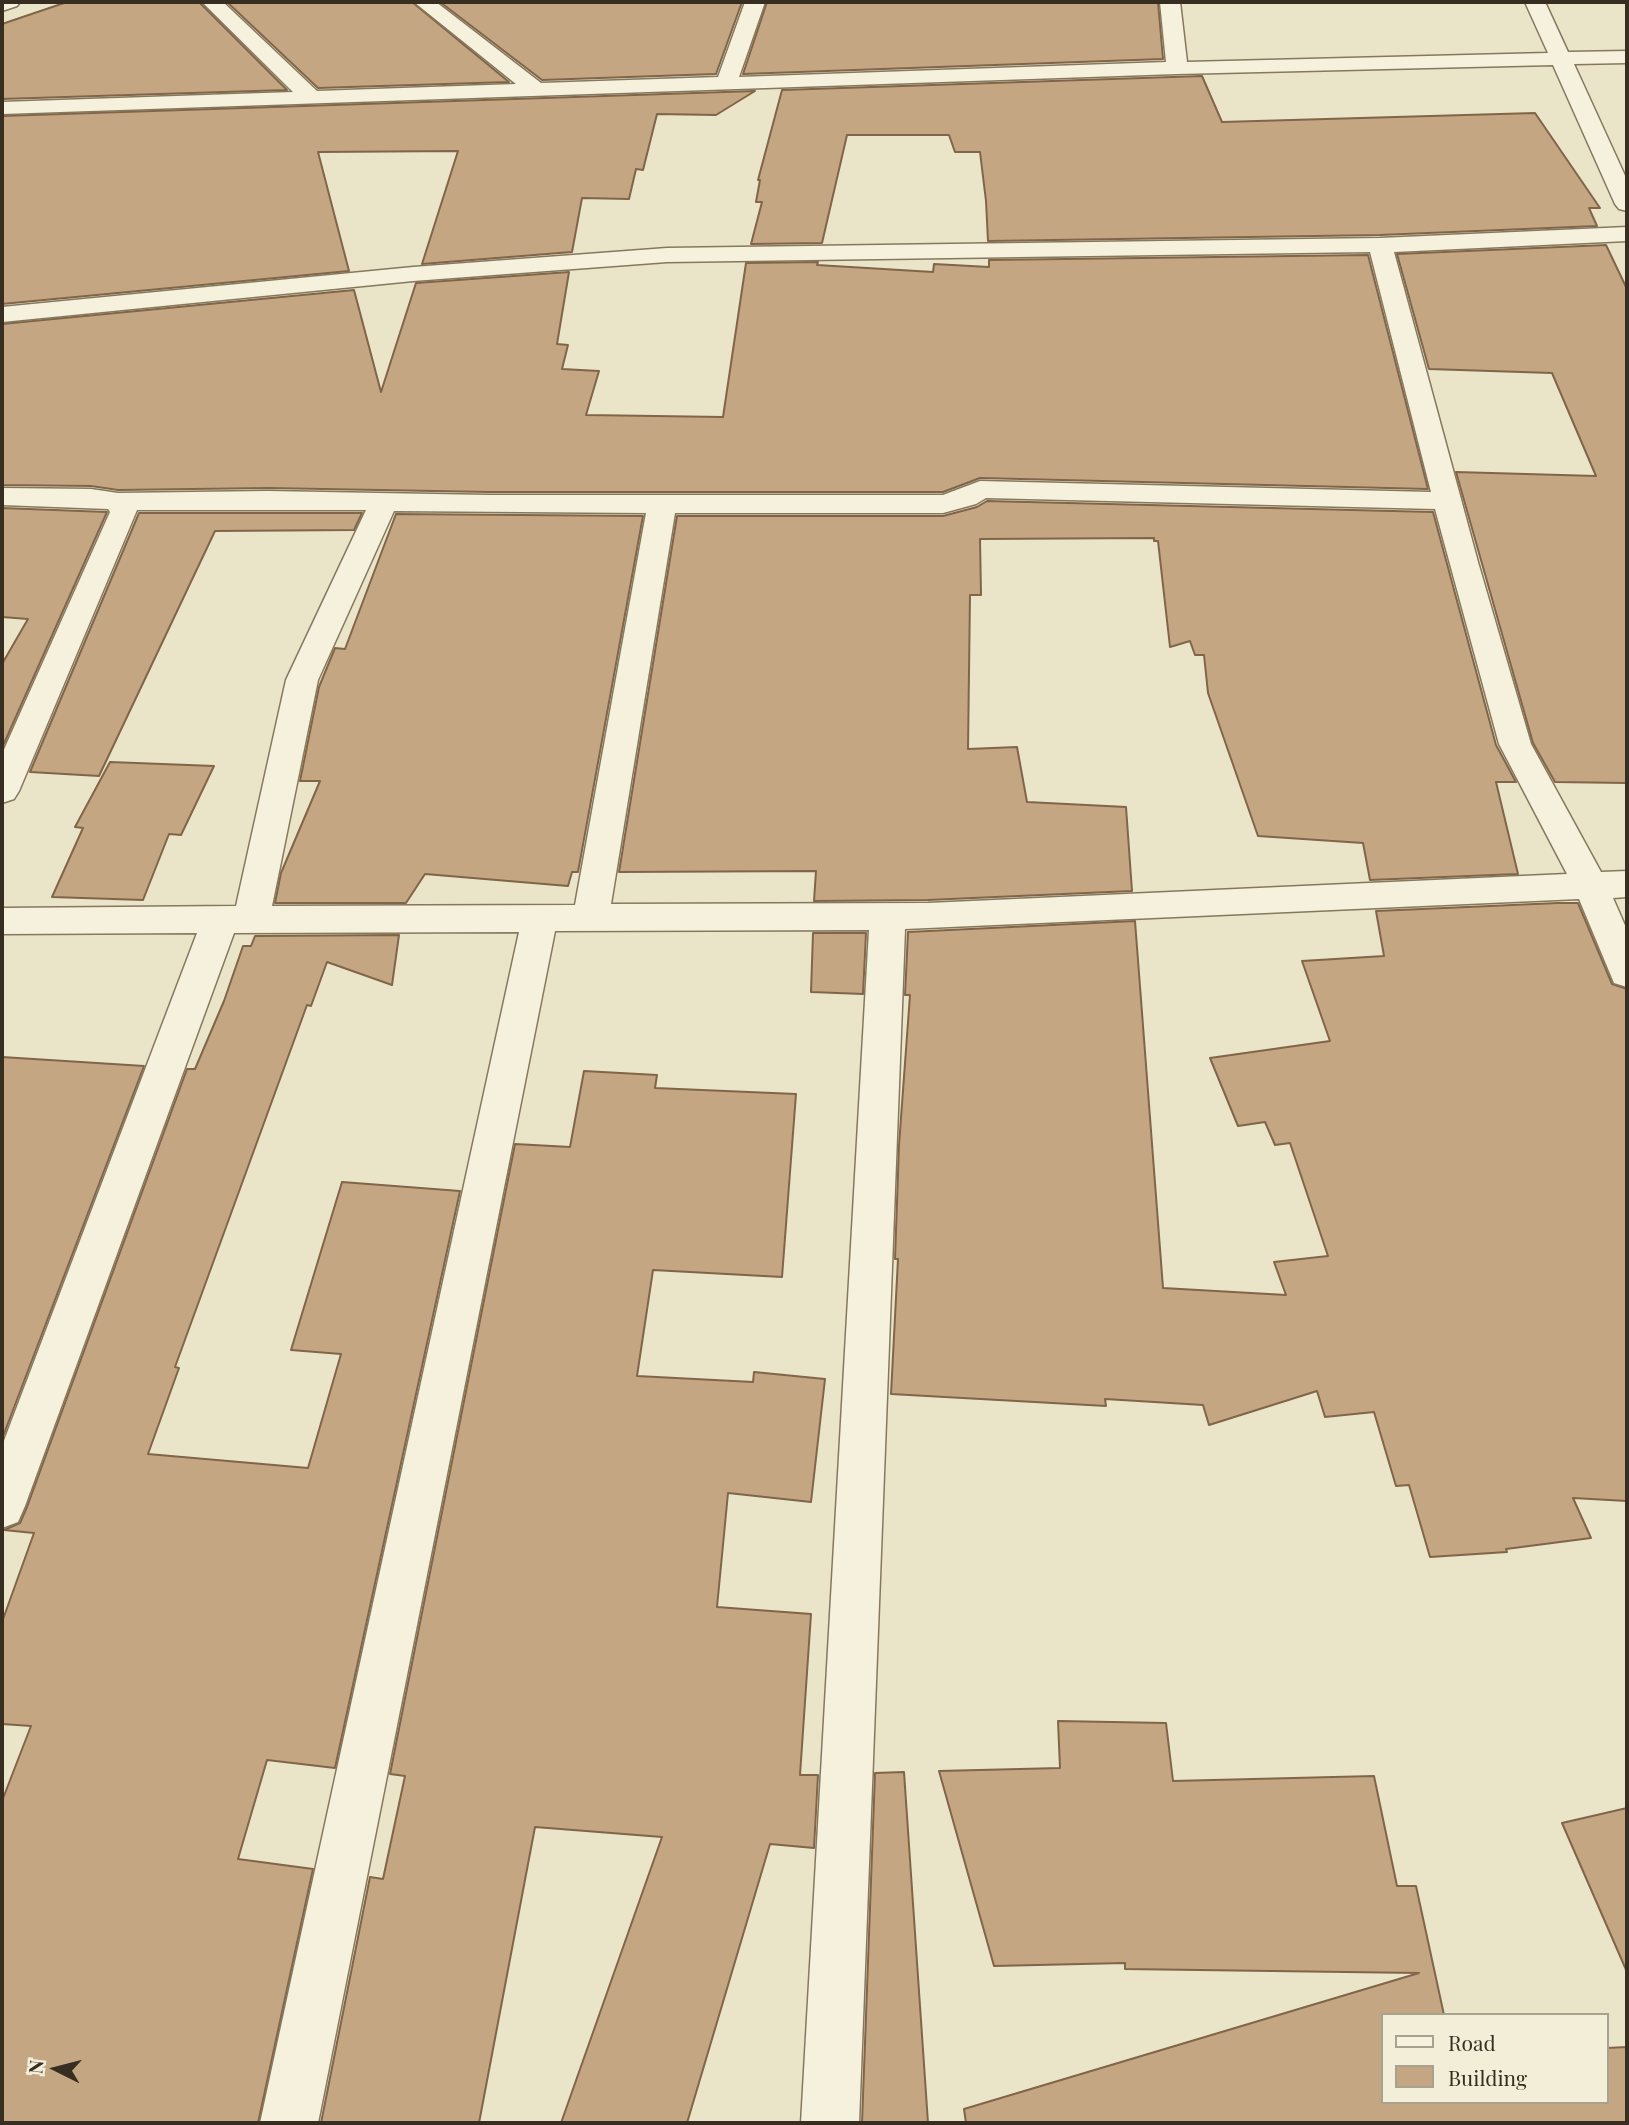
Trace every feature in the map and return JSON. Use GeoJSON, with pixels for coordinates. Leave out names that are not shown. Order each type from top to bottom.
{"type":"FeatureCollection","features":[{"type":"Feature","properties":{"kind":"street"},"geometry":{"type":"LineString","coordinates":[[2,5],[9,2]]}},
{"type":"Feature","properties":{"kind":"street"},"geometry":{"type":"LineString","coordinates":[[212,2],[312,98]]}},
{"type":"Feature","properties":{"kind":"street"},"geometry":{"type":"LineString","coordinates":[[424,2],[535,89]]}},
{"type":"Feature","properties":{"kind":"street"},"geometry":{"type":"LineString","coordinates":[[726,83],[755,2]]}},
{"type":"Feature","properties":{"kind":"street"},"geometry":{"type":"LineString","coordinates":[[1170,2],[1177,68]]}},
{"type":"Feature","properties":{"kind":"street"},"geometry":{"type":"LineString","coordinates":[[1535,2],[1627,204]]}},
{"type":"Feature","properties":{"kind":"street"},"geometry":{"type":"LineString","coordinates":[[2,108],[1177,68],[1627,57]]}},
{"type":"Feature","properties":{"kind":"street"},"geometry":{"type":"LineString","coordinates":[[2,314],[413,274],[667,256],[1380,246],[1627,234]]}},
{"type":"Feature","properties":{"kind":"street"},"geometry":{"type":"LineString","coordinates":[[1380,246],[1515,744],[1590,884],[1627,972]]}},
{"type":"Feature","properties":{"kind":"street"},"geometry":{"type":"LineString","coordinates":[[2,496],[91,498],[118,502],[943,503],[966,498],[980,489],[1447,501]]}},
{"type":"Feature","properties":{"kind":"street"},"geometry":{"type":"LineString","coordinates":[[2,791],[124,512],[118,502]]}},
{"type":"Feature","properties":{"kind":"street"},"geometry":{"type":"LineString","coordinates":[[2,1506],[236,921],[302,680],[384,502]]}},
{"type":"Feature","properties":{"kind":"street"},"geometry":{"type":"LineString","coordinates":[[591,918],[662,504]]}},
{"type":"Feature","properties":{"kind":"street"},"geometry":{"type":"LineString","coordinates":[[2,921],[888,916],[1627,884]]}},
{"type":"Feature","properties":{"kind":"street"},"geometry":{"type":"LineString","coordinates":[[830,2123],[888,916]]}},
{"type":"Feature","properties":{"kind":"street"},"geometry":{"type":"LineString","coordinates":[[289,2123],[541,919]]}},
{"type":"Feature","properties":{"kind":"building"},"geometry":{"type":"Polygon","coordinates":[[[67,2],[199,2],[287,90],[2,99],[2,24],[67,2]]]}},
{"type":"Feature","properties":{"kind":"building"},"geometry":{"type":"Polygon","coordinates":[[[227,2],[412,2],[509,82],[318,88],[227,2]]]}},
{"type":"Feature","properties":{"kind":"building"},"geometry":{"type":"Polygon","coordinates":[[[440,2],[742,2],[716,74],[542,80],[440,2]]]}},
{"type":"Feature","properties":{"kind":"building"},"geometry":{"type":"Polygon","coordinates":[[[767,2],[1158,2],[1163,59],[743,74],[767,2]]]}},
{"type":"Feature","properties":{"kind":"building"},"geometry":{"type":"Polygon","coordinates":[[[1202,76],[1222,122],[1535,113],[1600,208],[1589,208],[1597,226],[1380,235],[988,241],[980,152],[955,152],[949,135],[847,135],[822,243],[751,244],[762,202],[756,202],[758,180],[782,90],[1202,76]]]}},
{"type":"Feature","properties":{"kind":"building"},"geometry":{"type":"Polygon","coordinates":[[[755,91],[716,115],[657,114],[643,170],[636,169],[629,199],[582,198],[572,252],[422,264],[458,151],[318,152],[349,271],[2,304],[2,116],[755,91]]]}},
{"type":"Feature","properties":{"kind":"building"},"geometry":{"type":"Polygon","coordinates":[[[1606,245],[1627,289],[1627,783],[1555,782],[1533,743],[1456,472],[1596,476],[1552,373],[1429,369],[1397,254],[1606,245]]]}},
{"type":"Feature","properties":{"kind":"building"},"geometry":{"type":"Polygon","coordinates":[[[1368,255],[1428,489],[980,478],[943,492],[489,492],[268,488],[118,490],[91,486],[2,485],[2,324],[354,290],[381,392],[416,283],[569,272],[557,344],[568,345],[562,369],[599,371],[586,415],[723,417],[746,263],[818,262],[817,265],[933,272],[934,264],[989,267],[989,260],[1368,255]]]}},
{"type":"Feature","properties":{"kind":"building"},"geometry":{"type":"Polygon","coordinates":[[[987,501],[1433,512],[1496,745],[1516,782],[1496,782],[1518,874],[1370,880],[1363,843],[1258,836],[1208,693],[1204,655],[1195,655],[1190,641],[1170,647],[1158,541],[1154,541],[1154,538],[980,539],[981,595],[970,595],[968,749],[1017,747],[1027,802],[1126,807],[1132,891],[928,900],[814,901],[816,871],[619,872],[677,516],[943,516],[977,507],[987,501]]]}},
{"type":"Feature","properties":{"kind":"building"},"geometry":{"type":"Polygon","coordinates":[[[2,508],[107,512],[2,748],[2,664],[28,619],[2,617],[2,508]]]}},
{"type":"Feature","properties":{"kind":"building"},"geometry":{"type":"Polygon","coordinates":[[[139,513],[362,513],[354,530],[215,531],[99,776],[30,772],[139,513]]]}},
{"type":"Feature","properties":{"kind":"building"},"geometry":{"type":"Polygon","coordinates":[[[396,514],[643,516],[578,872],[572,872],[568,886],[425,874],[406,903],[275,903],[281,873],[320,781],[300,781],[319,687],[335,648],[345,649],[396,514]]]}},
{"type":"Feature","properties":{"kind":"building"},"geometry":{"type":"Polygon","coordinates":[[[110,762],[214,766],[181,835],[169,834],[143,900],[52,897],[83,828],[75,827],[110,762]]]}},
{"type":"Feature","properties":{"kind":"building"},"geometry":{"type":"Polygon","coordinates":[[[1578,903],[1612,984],[1627,989],[1627,1501],[1573,1498],[1591,1538],[1506,1549],[1507,1552],[1430,1557],[1409,1485],[1396,1486],[1374,1412],[1325,1417],[1317,1391],[1209,1425],[1203,1405],[1105,1399],[1106,1406],[891,1394],[898,1259],[895,1259],[899,1145],[910,995],[905,995],[908,932],[1135,921],[1163,1288],[1286,1295],[1274,1262],[1328,1256],[1290,1143],[1275,1145],[1265,1122],[1238,1126],[1210,1058],[1330,1041],[1302,961],[1384,956],[1376,911],[1578,903]]]}},
{"type":"Feature","properties":{"kind":"building"},"geometry":{"type":"Polygon","coordinates":[[[813,933],[866,933],[863,994],[811,992],[813,933]]]}},
{"type":"Feature","properties":{"kind":"building"},"geometry":{"type":"Polygon","coordinates":[[[399,935],[392,985],[327,962],[311,1006],[307,1005],[175,1367],[179,1368],[148,1454],[308,1468],[341,1354],[291,1350],[342,1182],[460,1191],[335,1768],[267,1760],[238,1859],[313,1869],[258,2123],[2,2123],[2,1801],[31,1726],[2,1724],[2,1622],[34,1533],[4,1530],[20,1523],[27,1507],[187,1069],[195,1069],[224,1001],[243,946],[251,946],[255,936],[399,935]]]}},
{"type":"Feature","properties":{"kind":"building"},"geometry":{"type":"Polygon","coordinates":[[[2,1057],[144,1066],[2,1439],[2,1057]]]}},
{"type":"Feature","properties":{"kind":"building"},"geometry":{"type":"Polygon","coordinates":[[[584,1071],[657,1075],[655,1088],[796,1094],[782,1277],[653,1270],[637,1376],[753,1382],[754,1372],[825,1379],[811,1502],[728,1493],[717,1607],[811,1614],[800,1775],[818,1775],[814,1848],[770,1844],[687,2123],[561,2123],[662,1837],[535,1827],[479,2123],[321,2123],[370,1877],[383,1879],[405,1776],[390,1774],[515,1144],[570,1147],[584,1071]]]}},
{"type":"Feature","properties":{"kind":"building"},"geometry":{"type":"Polygon","coordinates":[[[1058,1721],[1166,1723],[1173,1781],[1374,1776],[1397,1886],[1416,1886],[1444,2013],[1380,2013],[1380,2104],[1608,2104],[1608,2048],[1627,2047],[1627,2123],[966,2123],[964,2109],[1419,1973],[1125,1969],[1125,1963],[994,1966],[939,1771],[1060,1768],[1058,1721]]]}},
{"type":"Feature","properties":{"kind":"building"},"geometry":{"type":"Polygon","coordinates":[[[904,1772],[928,2123],[862,2123],[875,1773],[904,1772]]]}},
{"type":"Feature","properties":{"kind":"building"},"geometry":{"type":"Polygon","coordinates":[[[1627,1808],[1627,1972],[1562,1823],[1627,1808]]]}}]}
